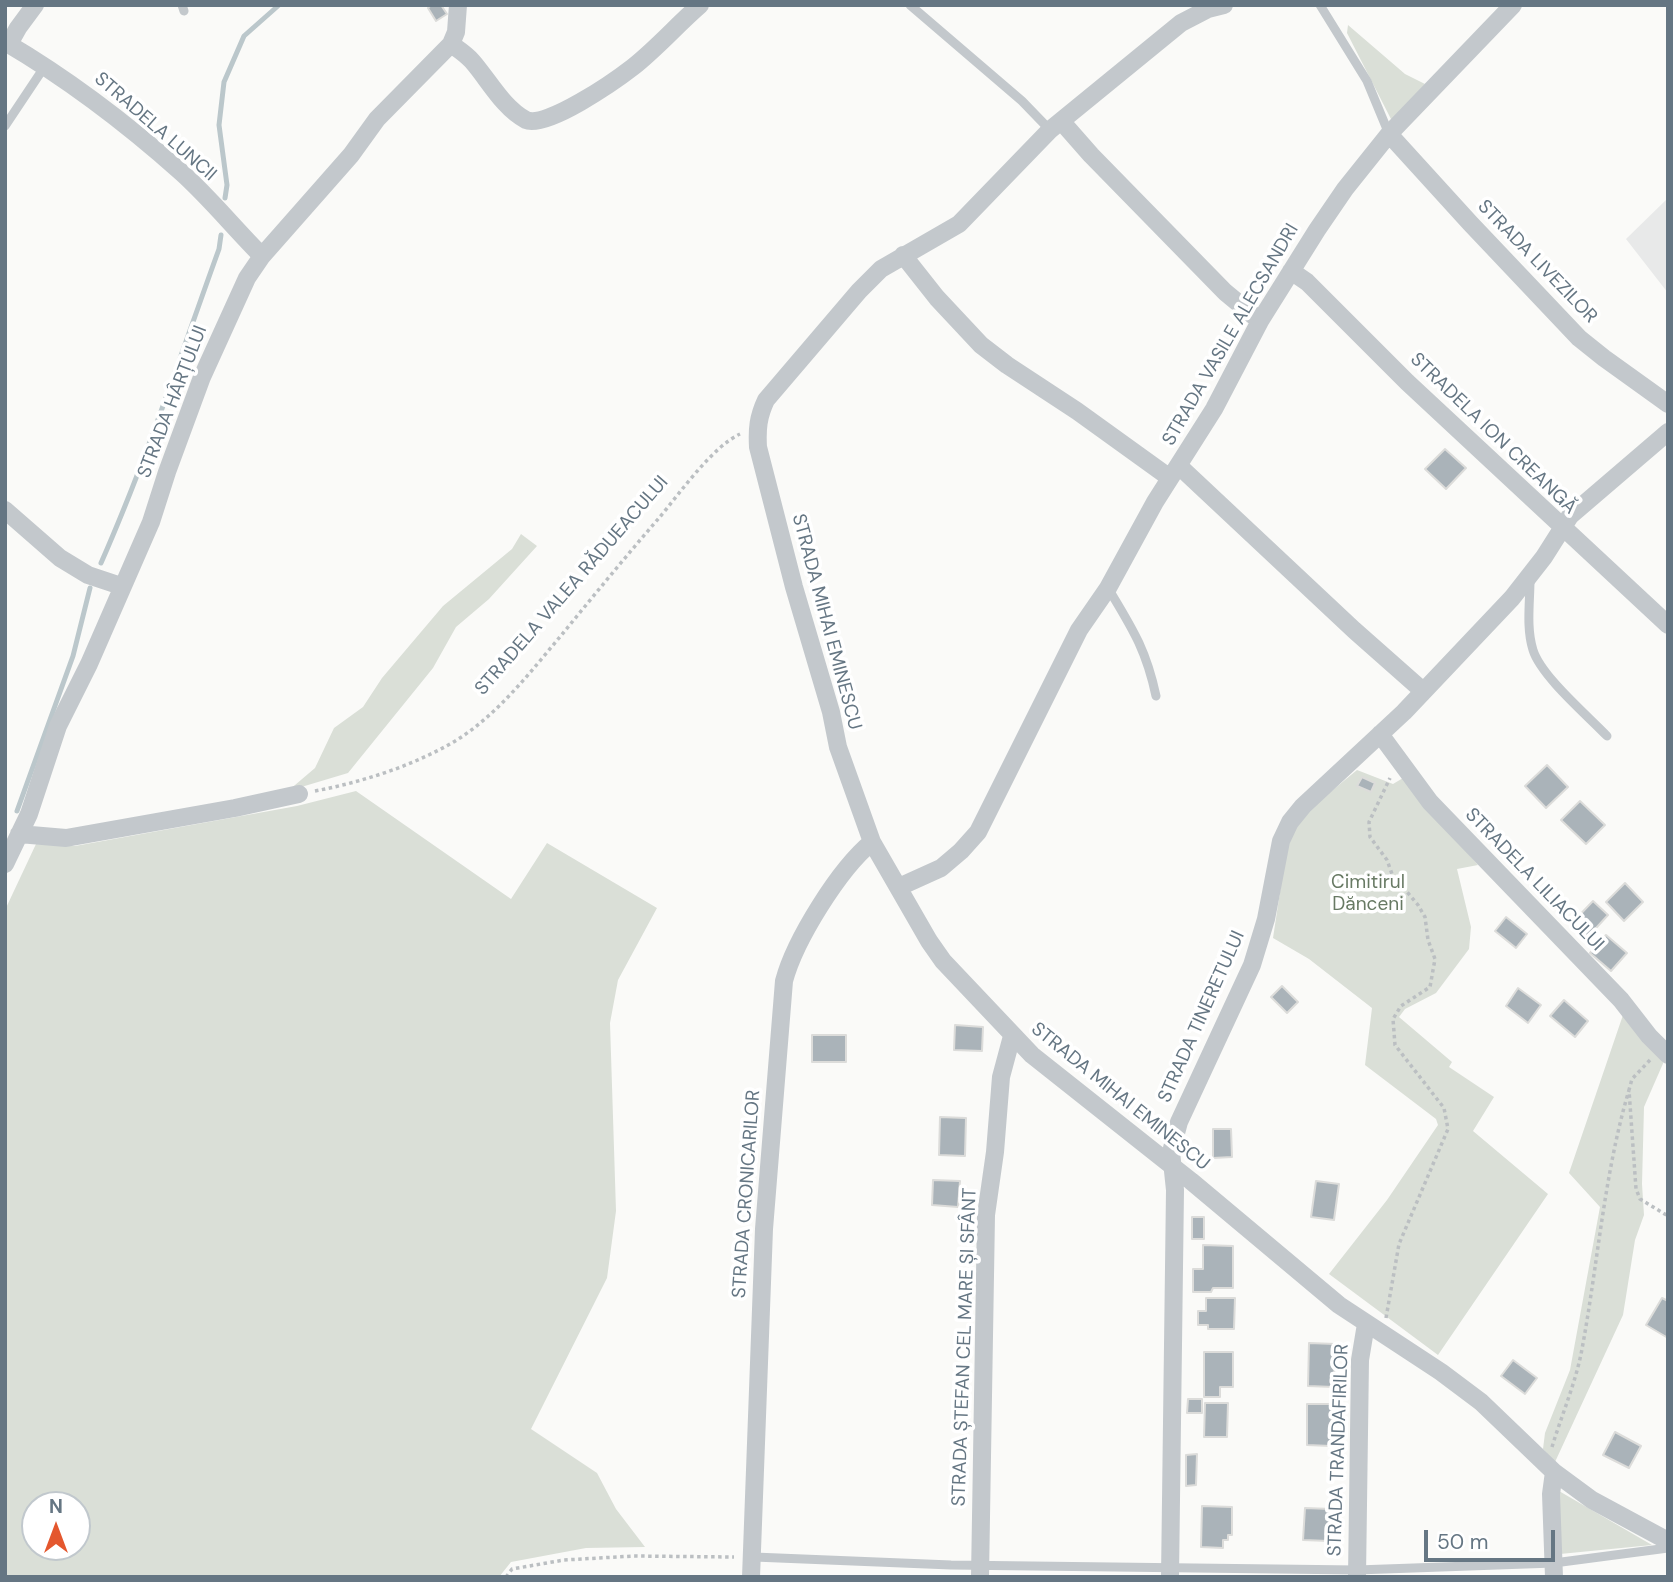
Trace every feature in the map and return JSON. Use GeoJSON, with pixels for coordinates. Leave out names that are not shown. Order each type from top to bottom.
{"type":"FeatureCollection","features":[{"type":"Feature","properties":{"kind":"street","name":"STRADELA LUNCII"},"geometry":{"type":"LineString","coordinates":[[35,5],[7,43],[86,94],[183,174],[262,257]]}},
{"type":"Feature","properties":{"kind":"street"},"geometry":{"type":"LineString","coordinates":[[458,5],[456,32],[451,44],[470,59],[503,100],[520,116],[528,121],[538,122],[563,112],[632,68],[700,5]]}},
{"type":"Feature","properties":{"kind":"street"},"geometry":{"type":"LineString","coordinates":[[757,430],[759,414],[766,400],[881,269],[959,224],[1056,126],[1181,23],[1208,9],[1224,5]]}},
{"type":"Feature","properties":{"kind":"street","name":"STRADA VASILE ALECSANDRI"},"geometry":{"type":"LineString","coordinates":[[899,887],[941,868],[978,832],[1079,630],[1108,589],[1291,271],[1345,189],[1389,134],[1513,5]]}},
{"type":"Feature","properties":{"kind":"street","name":"STRADA HÂRȚULUI"},"geometry":{"type":"LineString","coordinates":[[6,861],[39,785],[58,726],[89,664],[151,522],[166,472],[217,343],[247,278],[262,257],[351,155],[377,119],[451,44]]}},
{"type":"Feature","properties":{"kind":"street"},"geometry":{"type":"LineString","coordinates":[[1056,126],[1091,155],[1225,292],[1260,321]]}},
{"type":"Feature","properties":{"kind":"street","name":"STRADA LIVEZILOR"},"geometry":{"type":"LineString","coordinates":[[1389,134],[1579,338],[1668,404]]}},
{"type":"Feature","properties":{"kind":"street"},"geometry":{"type":"LineString","coordinates":[[903,255],[937,298],[981,345],[1007,365],[1174,472]]}},
{"type":"Feature","properties":{"kind":"street","name":"STRADELA ION CREANGĂ"},"geometry":{"type":"LineString","coordinates":[[1291,271],[1307,282],[1407,383],[1668,625]]}},
{"type":"Feature","properties":{"kind":"street","name":"STRADA MIHAI EMINESCU"},"geometry":{"type":"LineString","coordinates":[[757,430],[758,447],[790,574],[831,712],[838,747],[872,842],[943,961],[1013,1036],[1070,1086],[1172,1166],[1339,1305],[1441,1372],[1480,1402],[1551,1469],[1592,1500],[1668,1541]]}},
{"type":"Feature","properties":{"kind":"street","name":"STRADA TINERETULUI"},"geometry":{"type":"LineString","coordinates":[[1170,1573],[1175,1190],[1171,1152],[1179,1122],[1252,964],[1266,919],[1281,841],[1290,822],[1303,806],[1423,691],[1512,597],[1531,575],[1579,506],[1668,432]]}},
{"type":"Feature","properties":{"kind":"street","name":"STRADA VASILE ALECSANDRI"},"geometry":{"type":"LineString","coordinates":[[1174,472],[1423,691]]}},
{"type":"Feature","properties":{"kind":"street"},"geometry":{"type":"LineString","coordinates":[[5,510],[60,558],[88,575],[121,586]]}},
{"type":"Feature","properties":{"kind":"street","name":"STRADELA LILIACULUI"},"geometry":{"type":"LineString","coordinates":[[1380,734],[1401,765],[1452,826],[1621,1000],[1648,1036],[1665,1053]]}},
{"type":"Feature","properties":{"kind":"street"},"geometry":{"type":"LineString","coordinates":[[19,834],[66,838],[299,794]]}},
{"type":"Feature","properties":{"kind":"street","name":"STRADA CRONICARILOR"},"geometry":{"type":"LineString","coordinates":[[751,1577],[754,1557],[764,1229],[784,981],[798,946],[840,876],[850,862],[872,842]]}},
{"type":"Feature","properties":{"kind":"street","name":"STRADA ȘTEFAN CEL MARE ȘI SFÂNT"},"geometry":{"type":"LineString","coordinates":[[980,1571],[986,1215],[996,1152],[1001,1077],[1013,1036]]}},
{"type":"Feature","properties":{"kind":"street","name":"STRADA TRANDAFIRILOR"},"geometry":{"type":"LineString","coordinates":[[1357,1573],[1360,1360],[1373,1328]]}},
{"type":"Feature","properties":{"kind":"street"},"geometry":{"type":"LineString","coordinates":[[1551,1469],[1554,1570]]}},
{"type":"Feature","properties":{"kind":"lane"},"geometry":{"type":"LineString","coordinates":[[911,5],[1022,101],[1056,126]]}},
{"type":"Feature","properties":{"kind":"lane"},"geometry":{"type":"LineString","coordinates":[[1320,5],[1367,81],[1389,134]]}},
{"type":"Feature","properties":{"kind":"lane"},"geometry":{"type":"LineString","coordinates":[[5,125],[45,66]]}},
{"type":"Feature","properties":{"kind":"lane"},"geometry":{"type":"LineString","coordinates":[[1531,575],[1533,651],[1541,667],[1607,736]]}},
{"type":"Feature","properties":{"kind":"lane"},"geometry":{"type":"LineString","coordinates":[[1108,589],[1136,632],[1150,668],[1156,695]]}},
{"type":"Feature","properties":{"kind":"lane"},"geometry":{"type":"LineString","coordinates":[[754,1557],[980,1571],[1357,1573],[1554,1570],[1668,1548]]}},
{"type":"Feature","properties":{"kind":"path","name":"STRADELA VALEA RĂDUEACULUI"},"geometry":{"type":"LineString","coordinates":[[299,794],[341,786],[406,765],[453,743],[487,716],[528,675],[720,447],[737,435],[757,430]]}},
{"type":"Feature","properties":{"kind":"path"},"geometry":{"type":"LineString","coordinates":[[1373,1328],[1386,1316],[1399,1244],[1448,1129],[1444,1108],[1395,1045],[1393,1019],[1401,1006],[1430,987],[1435,959],[1428,940],[1425,917],[1392,874],[1387,860],[1370,837],[1369,822],[1373,810],[1387,782],[1401,765]]}},
{"type":"Feature","properties":{"kind":"path"},"geometry":{"type":"LineString","coordinates":[[1551,1469],[1582,1351],[1623,1111],[1632,1079],[1643,1065],[1665,1053]]}},
{"type":"Feature","properties":{"kind":"path"},"geometry":{"type":"LineString","coordinates":[[1629,1090],[1636,1189],[1640,1199],[1668,1216]]}},
{"type":"Feature","properties":{"kind":"path"},"geometry":{"type":"LineString","coordinates":[[506,1577],[512,1569],[564,1560],[634,1556],[754,1557]]}},
{"type":"Feature","properties":{"kind":"shaded area"},"geometry":{"type":"Polygon","coordinates":[[[1668,198],[1668,293],[1626,239],[1668,198]]]}},
{"type":"Feature","properties":{"kind":"green space"},"geometry":{"type":"Polygon","coordinates":[[[1348,25],[1405,74],[1425,84],[1392,121],[1347,33],[1348,25]]]}},
{"type":"Feature","properties":{"kind":"green space"},"geometry":{"type":"Polygon","coordinates":[[[521,534],[537,546],[489,599],[456,627],[433,668],[348,773],[288,791],[315,768],[334,728],[363,707],[382,678],[443,606],[512,549],[521,534]]]}},
{"type":"Feature","properties":{"kind":"green space","name":"Cimitirul Dănceni"},"geometry":{"type":"Polygon","coordinates":[[[1357,770],[1393,784],[1403,778],[1478,865],[1457,869],[1471,927],[1469,949],[1436,993],[1405,1009],[1399,1017],[1452,1062],[1449,1067],[1494,1097],[1473,1131],[1548,1194],[1438,1355],[1329,1274],[1387,1200],[1438,1125],[1436,1119],[1365,1065],[1372,1008],[1309,959],[1273,938],[1288,839],[1305,813],[1357,770]]]}},
{"type":"Feature","properties":{"kind":"green space"},"geometry":{"type":"Polygon","coordinates":[[[356,791],[511,899],[547,843],[657,908],[618,980],[610,1023],[616,1211],[607,1278],[531,1429],[597,1473],[616,1509],[645,1547],[586,1548],[511,1562],[499,1577],[5,1577],[5,910],[36,844],[75,846],[297,806],[356,791]]]}},
{"type":"Feature","properties":{"kind":"green space"},"geometry":{"type":"Polygon","coordinates":[[[1623,1015],[1665,1059],[1644,1107],[1644,1215],[1635,1240],[1623,1315],[1555,1462],[1543,1449],[1545,1433],[1570,1370],[1600,1207],[1569,1173],[1623,1015]]]}},
{"type":"Feature","properties":{"kind":"green space"},"geometry":{"type":"Polygon","coordinates":[[[1559,1491],[1652,1545],[1560,1554],[1559,1491]]]}},
{"type":"Feature","properties":{"kind":"building"},"geometry":{"type":"Polygon","coordinates":[[[431,5],[441,5],[447,14],[436,21],[428,8],[431,5]]]}},
{"type":"Feature","properties":{"kind":"building"},"geometry":{"type":"Polygon","coordinates":[[[1445,449],[1466,468],[1446,489],[1425,469],[1445,449]]]}},
{"type":"Feature","properties":{"kind":"building"},"geometry":{"type":"Polygon","coordinates":[[[1547,765],[1568,787],[1546,808],[1525,786],[1547,765]]]}},
{"type":"Feature","properties":{"kind":"building"},"geometry":{"type":"Polygon","coordinates":[[[1362,777],[1375,783],[1371,792],[1357,786],[1362,777]]]}},
{"type":"Feature","properties":{"kind":"building"},"geometry":{"type":"Polygon","coordinates":[[[1580,801],[1605,825],[1586,844],[1561,820],[1580,801]]]}},
{"type":"Feature","properties":{"kind":"building"},"geometry":{"type":"Polygon","coordinates":[[[1625,883],[1643,902],[1624,921],[1606,902],[1625,883]]]}},
{"type":"Feature","properties":{"kind":"building"},"geometry":{"type":"Polygon","coordinates":[[[1593,901],[1608,915],[1586,939],[1570,925],[1593,901]]]}},
{"type":"Feature","properties":{"kind":"building"},"geometry":{"type":"Polygon","coordinates":[[[1506,917],[1527,934],[1516,948],[1495,931],[1506,917]]]}},
{"type":"Feature","properties":{"kind":"building"},"geometry":{"type":"Polygon","coordinates":[[[1606,935],[1627,953],[1611,971],[1590,953],[1606,935]]]}},
{"type":"Feature","properties":{"kind":"building"},"geometry":{"type":"Polygon","coordinates":[[[1282,986],[1298,1002],[1287,1013],[1271,997],[1282,986]]]}},
{"type":"Feature","properties":{"kind":"building"},"geometry":{"type":"Polygon","coordinates":[[[1518,988],[1541,1005],[1528,1023],[1506,1006],[1518,988]]]}},
{"type":"Feature","properties":{"kind":"building"},"geometry":{"type":"Polygon","coordinates":[[[1564,1000],[1588,1021],[1575,1037],[1550,1016],[1564,1000]]]}},
{"type":"Feature","properties":{"kind":"building"},"geometry":{"type":"Polygon","coordinates":[[[955,1025],[983,1027],[982,1051],[954,1050],[955,1025]]]}},
{"type":"Feature","properties":{"kind":"building"},"geometry":{"type":"Polygon","coordinates":[[[812,1035],[846,1035],[846,1062],[812,1062],[812,1035]]]}},
{"type":"Feature","properties":{"kind":"building"},"geometry":{"type":"Polygon","coordinates":[[[940,1117],[966,1118],[965,1156],[939,1155],[940,1117]]]}},
{"type":"Feature","properties":{"kind":"building"},"geometry":{"type":"Polygon","coordinates":[[[1213,1129],[1231,1129],[1232,1157],[1213,1158],[1213,1129]]]}},
{"type":"Feature","properties":{"kind":"building"},"geometry":{"type":"Polygon","coordinates":[[[933,1180],[960,1181],[958,1207],[932,1205],[933,1180]]]}},
{"type":"Feature","properties":{"kind":"building"},"geometry":{"type":"Polygon","coordinates":[[[1316,1181],[1339,1184],[1334,1220],[1311,1217],[1316,1181]]]}},
{"type":"Feature","properties":{"kind":"building"},"geometry":{"type":"Polygon","coordinates":[[[1192,1217],[1204,1217],[1204,1239],[1192,1239],[1192,1217]]]}},
{"type":"Feature","properties":{"kind":"building"},"geometry":{"type":"Polygon","coordinates":[[[1203,1245],[1233,1246],[1233,1288],[1193,1292],[1193,1269],[1203,1269],[1203,1245]]]}},
{"type":"Feature","properties":{"kind":"building"},"geometry":{"type":"Polygon","coordinates":[[[1206,1298],[1235,1298],[1234,1329],[1208,1329],[1208,1325],[1198,1325],[1198,1311],[1206,1311],[1206,1298]]]}},
{"type":"Feature","properties":{"kind":"building"},"geometry":{"type":"Polygon","coordinates":[[[1662,1298],[1668,1301],[1668,1338],[1646,1325],[1662,1298]]]}},
{"type":"Feature","properties":{"kind":"building"},"geometry":{"type":"Polygon","coordinates":[[[1309,1343],[1335,1344],[1334,1387],[1308,1386],[1309,1343]]]}},
{"type":"Feature","properties":{"kind":"building"},"geometry":{"type":"Polygon","coordinates":[[[1204,1352],[1233,1352],[1233,1387],[1220,1387],[1220,1397],[1204,1397],[1204,1352]]]}},
{"type":"Feature","properties":{"kind":"building"},"geometry":{"type":"Polygon","coordinates":[[[1513,1360],[1537,1378],[1525,1394],[1501,1376],[1513,1360]]]}},
{"type":"Feature","properties":{"kind":"building"},"geometry":{"type":"Polygon","coordinates":[[[1188,1399],[1202,1399],[1202,1413],[1187,1413],[1188,1399]]]}},
{"type":"Feature","properties":{"kind":"building"},"geometry":{"type":"Polygon","coordinates":[[[1205,1403],[1228,1403],[1227,1437],[1204,1437],[1205,1403]]]}},
{"type":"Feature","properties":{"kind":"building"},"geometry":{"type":"Polygon","coordinates":[[[1307,1404],[1332,1404],[1331,1446],[1307,1445],[1307,1404]]]}},
{"type":"Feature","properties":{"kind":"building"},"geometry":{"type":"Polygon","coordinates":[[[1615,1432],[1641,1446],[1629,1468],[1603,1455],[1615,1432]]]}},
{"type":"Feature","properties":{"kind":"building"},"geometry":{"type":"Polygon","coordinates":[[[1197,1454],[1196,1485],[1186,1486],[1186,1455],[1197,1454]]]}},
{"type":"Feature","properties":{"kind":"building"},"geometry":{"type":"Polygon","coordinates":[[[1202,1506],[1232,1507],[1232,1535],[1228,1535],[1228,1540],[1223,1540],[1223,1548],[1201,1547],[1202,1506]]]}},
{"type":"Feature","properties":{"kind":"building"},"geometry":{"type":"Polygon","coordinates":[[[1305,1508],[1331,1509],[1329,1541],[1303,1540],[1305,1508]]]}},
{"type":"Feature","properties":{"kind":"waterway"},"geometry":{"type":"LineString","coordinates":[[225,198],[227,185],[219,125],[224,82],[244,36],[279,5]]}},
{"type":"Feature","properties":{"kind":"waterway"},"geometry":{"type":"LineString","coordinates":[[101,563],[163,407],[219,249],[221,235]]}},
{"type":"Feature","properties":{"kind":"waterway"},"geometry":{"type":"LineString","coordinates":[[17,811],[73,656],[90,588]]}}]}
